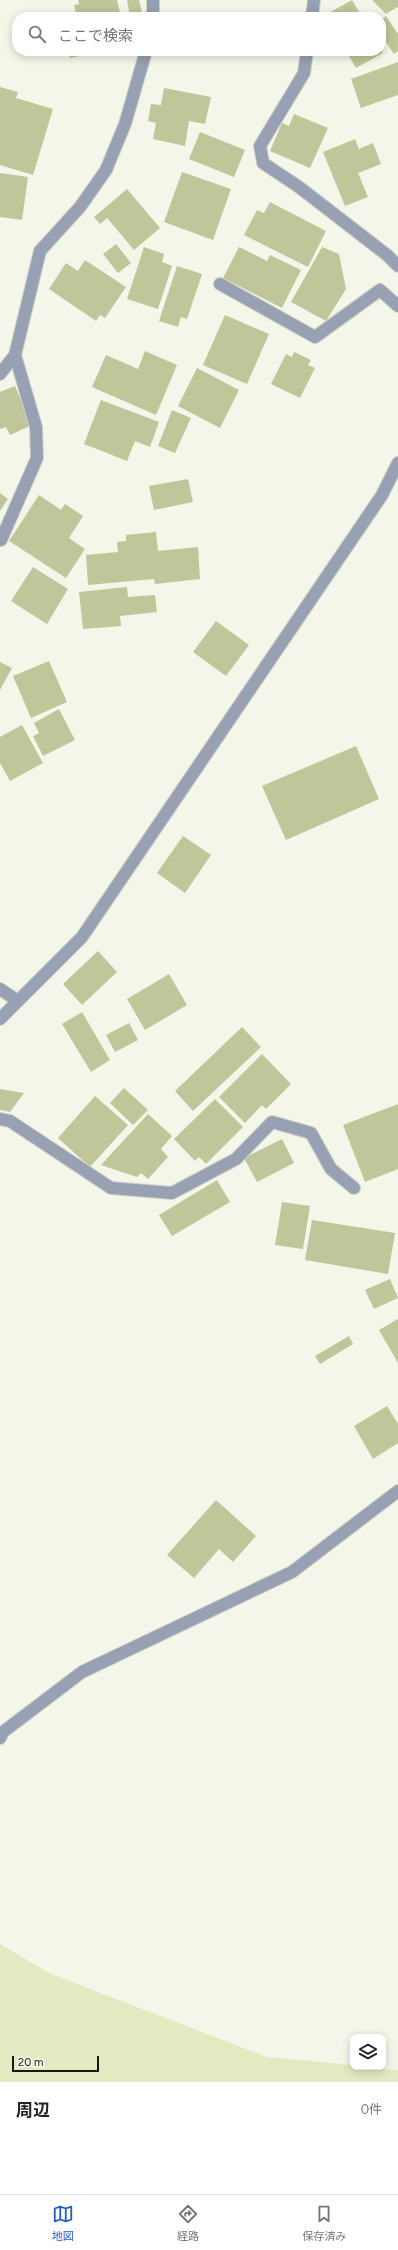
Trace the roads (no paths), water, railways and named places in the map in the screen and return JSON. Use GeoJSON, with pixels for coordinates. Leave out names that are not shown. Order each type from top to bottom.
{"type":"FeatureCollection","features":[{"type":"Feature","properties":{"kind":"street"},"geometry":{"type":"LineString","coordinates":[[152,12],[153,0]]}},
{"type":"Feature","properties":{"kind":"street"},"geometry":{"type":"LineString","coordinates":[[313,12],[314,0]]}},
{"type":"Feature","properties":{"kind":"street"},"geometry":{"type":"LineString","coordinates":[[0,374],[15,355],[40,251],[56,236],[80,208],[106,170],[125,124],[145,56]]}},
{"type":"Feature","properties":{"kind":"street"},"geometry":{"type":"LineString","coordinates":[[306,56],[304,73],[260,146],[263,163],[299,187],[387,255],[398,266]]}},
{"type":"Feature","properties":{"kind":"street"},"geometry":{"type":"LineString","coordinates":[[220,284],[315,337],[380,290],[398,306]]}},
{"type":"Feature","properties":{"kind":"street"},"geometry":{"type":"LineString","coordinates":[[1,540],[37,458],[36,427],[15,355]]}},
{"type":"Feature","properties":{"kind":"street"},"geometry":{"type":"LineString","coordinates":[[0,1019],[82,937],[382,495],[398,464]]}},
{"type":"Feature","properties":{"kind":"street"},"geometry":{"type":"LineString","coordinates":[[0,989],[18,1001]]}},
{"type":"Feature","properties":{"kind":"street"},"geometry":{"type":"LineString","coordinates":[[0,1119],[10,1121],[111,1188],[172,1193],[236,1159],[272,1122],[311,1132],[331,1170],[354,1188]]}},
{"type":"Feature","properties":{"kind":"street"},"geometry":{"type":"LineString","coordinates":[[0,1738],[3,1732],[82,1672],[292,1572],[398,1491]]}}]}
